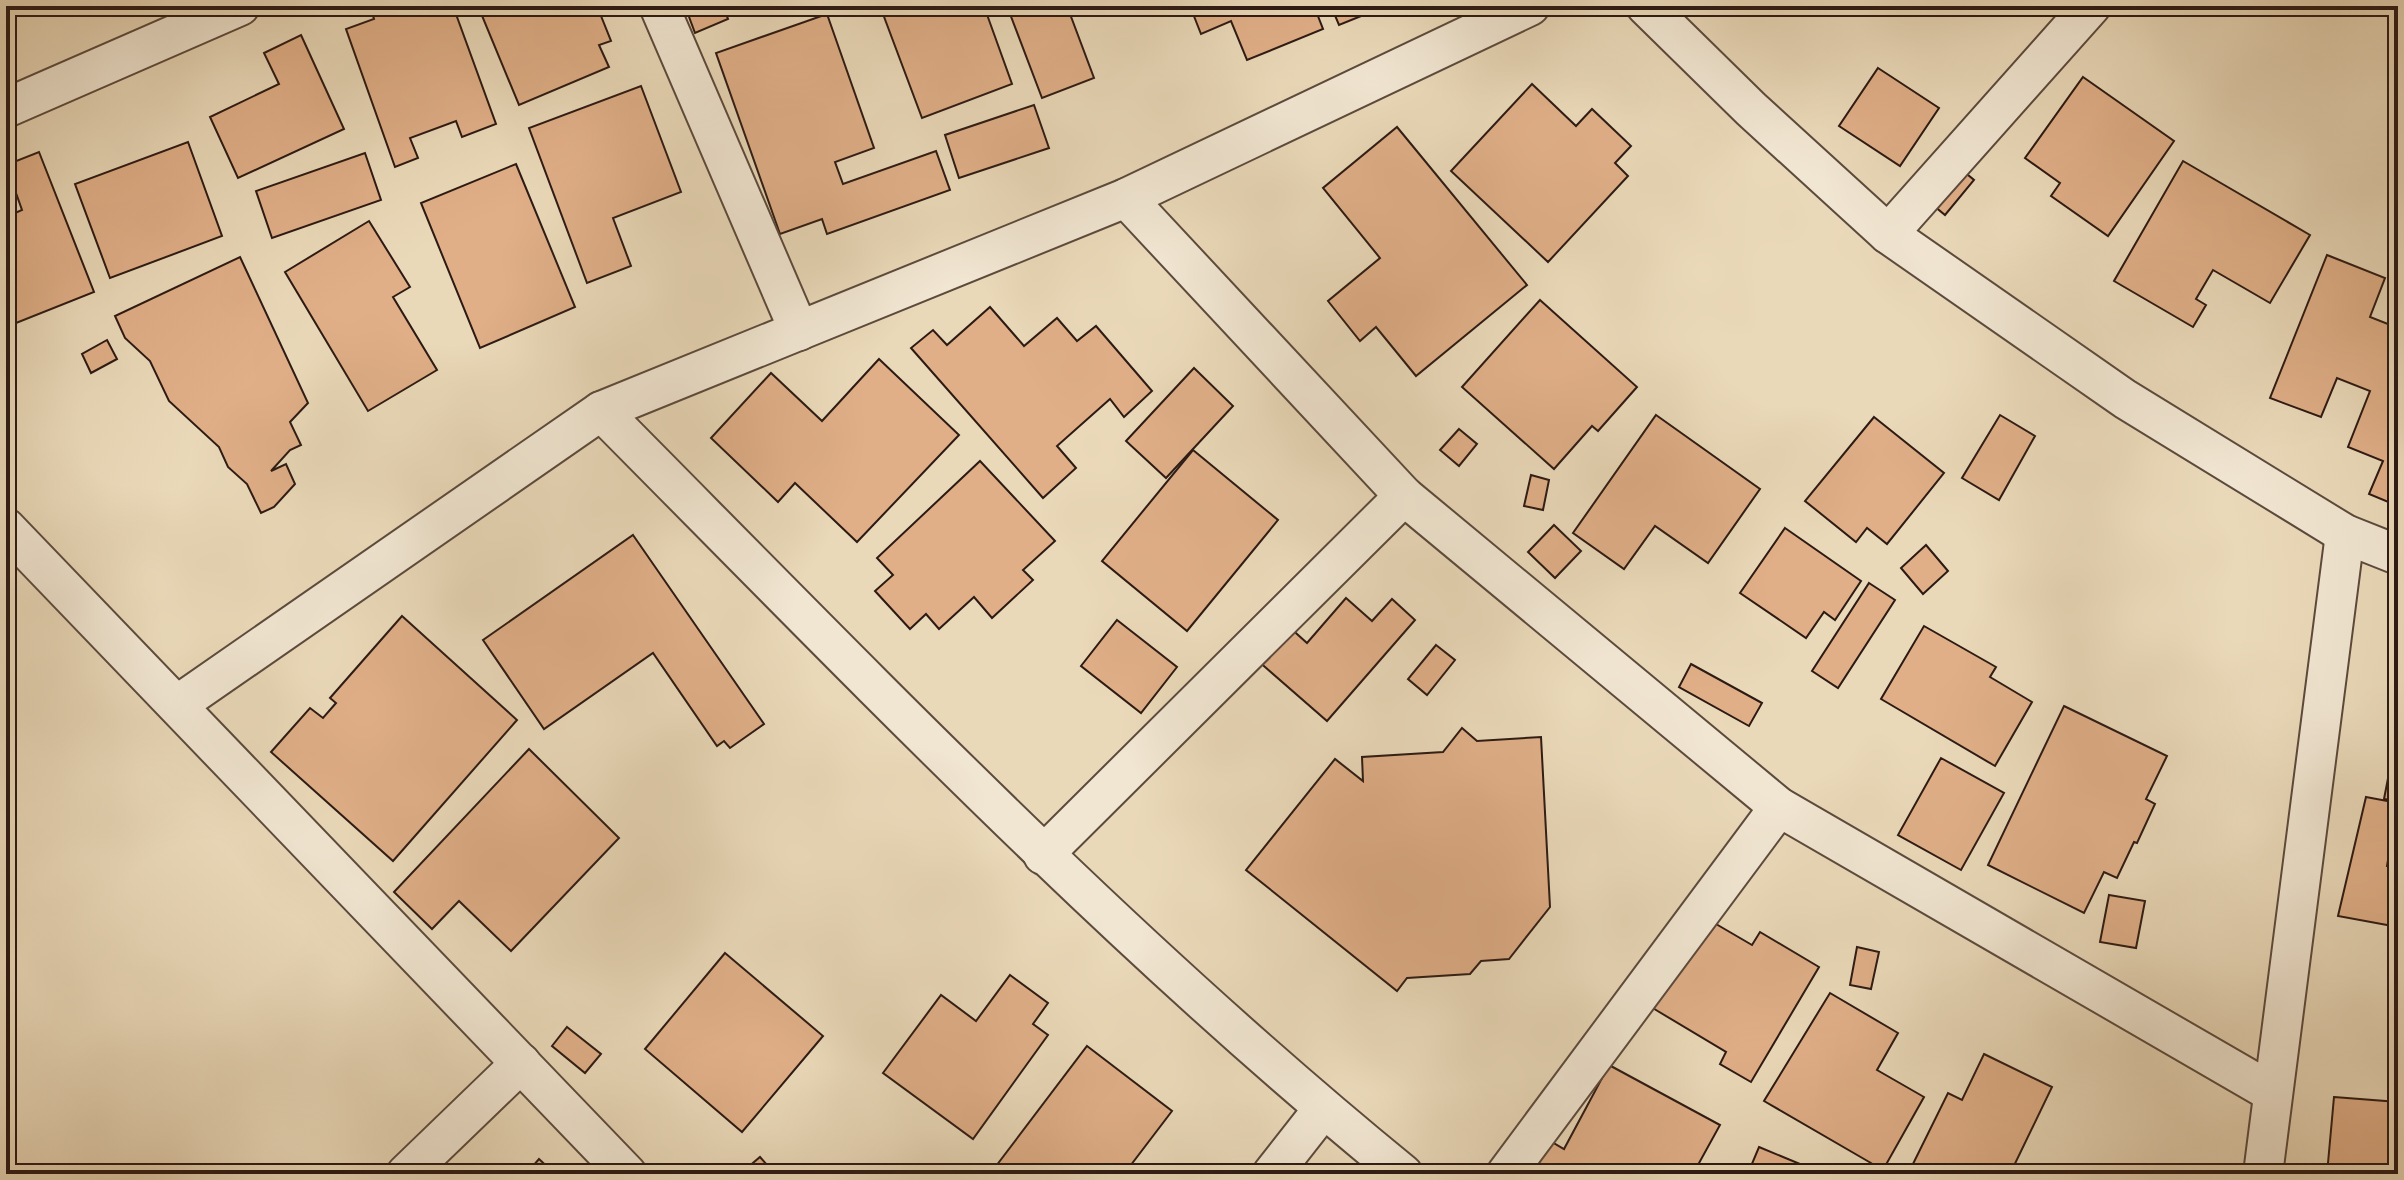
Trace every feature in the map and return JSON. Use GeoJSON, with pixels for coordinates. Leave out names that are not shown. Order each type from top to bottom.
{"type":"FeatureCollection","features":[{"type":"Feature","properties":{"kind":"street"},"geometry":{"type":"LineString","coordinates":[[6,108],[240,6]]}},
{"type":"Feature","properties":{"kind":"street"},"geometry":{"type":"LineString","coordinates":[[659,6],[799,331]]}},
{"type":"Feature","properties":{"kind":"street"},"geometry":{"type":"LineString","coordinates":[[177,705],[601,411],[1126,198],[1530,6]]}},
{"type":"Feature","properties":{"kind":"street"},"geometry":{"type":"LineString","coordinates":[[1646,6],[1751,109],[1888,234],[2125,399],[2345,534],[2398,555]]}},
{"type":"Feature","properties":{"kind":"street"},"geometry":{"type":"LineString","coordinates":[[1888,234],[2091,6]]}},
{"type":"Feature","properties":{"kind":"street"},"geometry":{"type":"LineString","coordinates":[[1126,198],[1404,496],[1779,807],[2273,1093]]}},
{"type":"Feature","properties":{"kind":"street"},"geometry":{"type":"LineString","coordinates":[[601,411],[1043,855],[1323,1109],[1403,1174]]}},
{"type":"Feature","properties":{"kind":"street"},"geometry":{"type":"LineString","coordinates":[[1043,855],[1404,496]]}},
{"type":"Feature","properties":{"kind":"street"},"geometry":{"type":"LineString","coordinates":[[6,528],[627,1174]]}},
{"type":"Feature","properties":{"kind":"street"},"geometry":{"type":"LineString","coordinates":[[2263,1174],[2345,534]]}},
{"type":"Feature","properties":{"kind":"street"},"geometry":{"type":"LineString","coordinates":[[1506,1174],[1779,807]]}},
{"type":"Feature","properties":{"kind":"street"},"geometry":{"type":"LineString","coordinates":[[406,1174],[521,1063]]}},
{"type":"Feature","properties":{"kind":"street"},"geometry":{"type":"LineString","coordinates":[[1272,1174],[1323,1109]]}},
{"type":"Feature","properties":{"kind":"building"},"geometry":{"type":"Polygon","coordinates":[[[370,6],[453,6],[496,124],[462,137],[456,121],[410,138],[418,158],[395,167],[346,29],[374,19],[370,6]]]}},
{"type":"Feature","properties":{"kind":"building"},"geometry":{"type":"Polygon","coordinates":[[[478,6],[597,6],[611,41],[599,45],[609,67],[519,105],[478,6]]]}},
{"type":"Feature","properties":{"kind":"building"},"geometry":{"type":"Polygon","coordinates":[[[685,6],[723,6],[728,19],[695,33],[685,6]]]}},
{"type":"Feature","properties":{"kind":"building"},"geometry":{"type":"Polygon","coordinates":[[[880,6],[974,6],[976,13],[985,9],[1012,84],[922,118],[880,6]]]}},
{"type":"Feature","properties":{"kind":"building"},"geometry":{"type":"Polygon","coordinates":[[[1007,6],[1067,6],[1094,78],[1042,98],[1007,6]]]}},
{"type":"Feature","properties":{"kind":"building"},"geometry":{"type":"Polygon","coordinates":[[[1190,6],[1314,6],[1323,29],[1247,60],[1231,21],[1201,34],[1190,6]]]}},
{"type":"Feature","properties":{"kind":"building"},"geometry":{"type":"Polygon","coordinates":[[[1331,6],[1386,6],[1339,25],[1331,6]]]}},
{"type":"Feature","properties":{"kind":"building"},"geometry":{"type":"Polygon","coordinates":[[[827,14],[874,148],[835,162],[843,184],[936,151],[950,190],[827,234],[822,219],[780,234],[716,53],[827,14]]]}},
{"type":"Feature","properties":{"kind":"building"},"geometry":{"type":"Polygon","coordinates":[[[301,35],[344,129],[238,178],[210,117],[279,84],[264,53],[301,35]]]}},
{"type":"Feature","properties":{"kind":"building"},"geometry":{"type":"Polygon","coordinates":[[[1878,68],[1939,108],[1900,166],[1839,126],[1878,68]]]}},
{"type":"Feature","properties":{"kind":"building"},"geometry":{"type":"Polygon","coordinates":[[[2083,77],[2174,141],[2108,236],[2051,196],[2060,183],[2025,158],[2083,77]]]}},
{"type":"Feature","properties":{"kind":"building"},"geometry":{"type":"Polygon","coordinates":[[[1532,84],[1576,126],[1592,109],[1631,146],[1615,163],[1628,176],[1548,262],[1451,171],[1532,84]]]}},
{"type":"Feature","properties":{"kind":"building"},"geometry":{"type":"Polygon","coordinates":[[[641,86],[681,192],[613,218],[631,266],[587,283],[529,128],[641,86]]]}},
{"type":"Feature","properties":{"kind":"building"},"geometry":{"type":"Polygon","coordinates":[[[1034,105],[1049,148],[959,178],[945,135],[1034,105]]]}},
{"type":"Feature","properties":{"kind":"building"},"geometry":{"type":"Polygon","coordinates":[[[1397,127],[1527,285],[1416,376],[1376,327],[1360,341],[1328,301],[1380,258],[1323,188],[1397,127]]]}},
{"type":"Feature","properties":{"kind":"building"},"geometry":{"type":"Polygon","coordinates":[[[188,142],[222,236],[110,278],[75,184],[188,142]]]}},
{"type":"Feature","properties":{"kind":"building"},"geometry":{"type":"Polygon","coordinates":[[[39,152],[94,292],[6,327],[6,217],[22,210],[6,165],[39,152]]]}},
{"type":"Feature","properties":{"kind":"building"},"geometry":{"type":"Polygon","coordinates":[[[365,153],[381,200],[272,238],[256,191],[365,153]]]}},
{"type":"Feature","properties":{"kind":"building"},"geometry":{"type":"Polygon","coordinates":[[[2183,161],[2310,235],[2270,303],[2213,270],[2196,299],[2206,305],[2193,327],[2114,281],[2183,161]]]}},
{"type":"Feature","properties":{"kind":"building"},"geometry":{"type":"Polygon","coordinates":[[[516,164],[575,307],[480,348],[421,203],[516,164]]]}},
{"type":"Feature","properties":{"kind":"building"},"geometry":{"type":"Polygon","coordinates":[[[1956,165],[1974,180],[1945,215],[1927,200],[1956,165]]]}},
{"type":"Feature","properties":{"kind":"building"},"geometry":{"type":"Polygon","coordinates":[[[369,221],[410,287],[393,297],[437,370],[368,411],[285,272],[369,221]]]}},
{"type":"Feature","properties":{"kind":"building"},"geometry":{"type":"Polygon","coordinates":[[[2327,255],[2385,278],[2370,317],[2398,328],[2398,506],[2369,494],[2383,461],[2348,447],[2370,391],[2337,378],[2321,417],[2270,398],[2327,255]]]}},
{"type":"Feature","properties":{"kind":"building"},"geometry":{"type":"Polygon","coordinates":[[[240,257],[308,403],[290,422],[301,445],[290,450],[271,471],[286,464],[295,484],[274,507],[261,513],[247,484],[228,467],[219,447],[169,401],[150,361],[125,338],[115,316],[240,257]]]}},
{"type":"Feature","properties":{"kind":"building"},"geometry":{"type":"Polygon","coordinates":[[[1540,300],[1637,387],[1598,431],[1592,426],[1554,469],[1462,387],[1540,300]]]}},
{"type":"Feature","properties":{"kind":"building"},"geometry":{"type":"Polygon","coordinates":[[[990,307],[1024,346],[1057,318],[1077,341],[1096,326],[1152,391],[1124,417],[1110,399],[1057,446],[1076,468],[1043,498],[911,348],[933,330],[947,345],[990,307]]]}},
{"type":"Feature","properties":{"kind":"building"},"geometry":{"type":"Polygon","coordinates":[[[107,340],[117,359],[91,373],[82,354],[107,340]]]}},
{"type":"Feature","properties":{"kind":"building"},"geometry":{"type":"Polygon","coordinates":[[[879,359],[959,435],[857,542],[795,483],[778,502],[711,438],[771,373],[822,421],[879,359]]]}},
{"type":"Feature","properties":{"kind":"building"},"geometry":{"type":"Polygon","coordinates":[[[1194,368],[1233,406],[1166,478],[1126,441],[1194,368]]]}},
{"type":"Feature","properties":{"kind":"building"},"geometry":{"type":"Polygon","coordinates":[[[1656,415],[1760,489],[1708,563],[1655,526],[1624,569],[1573,533],[1656,415]]]}},
{"type":"Feature","properties":{"kind":"building"},"geometry":{"type":"Polygon","coordinates":[[[2000,415],[2035,436],[1999,500],[1962,478],[2000,415]]]}},
{"type":"Feature","properties":{"kind":"building"},"geometry":{"type":"Polygon","coordinates":[[[1874,417],[1944,473],[1887,544],[1867,528],[1856,542],[1805,501],[1874,417]]]}},
{"type":"Feature","properties":{"kind":"building"},"geometry":{"type":"Polygon","coordinates":[[[1459,429],[1477,444],[1459,466],[1440,450],[1459,429]]]}},
{"type":"Feature","properties":{"kind":"building"},"geometry":{"type":"Polygon","coordinates":[[[1193,450],[1278,520],[1187,631],[1102,561],[1193,450]]]}},
{"type":"Feature","properties":{"kind":"building"},"geometry":{"type":"Polygon","coordinates":[[[980,461],[1055,541],[1023,570],[1033,580],[992,618],[974,597],[939,629],[926,614],[910,629],[875,591],[893,575],[877,558],[980,461]]]}},
{"type":"Feature","properties":{"kind":"building"},"geometry":{"type":"Polygon","coordinates":[[[1531,475],[1549,480],[1543,510],[1524,506],[1531,475]]]}},
{"type":"Feature","properties":{"kind":"building"},"geometry":{"type":"Polygon","coordinates":[[[1554,525],[1581,551],[1555,578],[1528,552],[1554,525]]]}},
{"type":"Feature","properties":{"kind":"building"},"geometry":{"type":"Polygon","coordinates":[[[1785,528],[1861,581],[1835,620],[1824,612],[1806,638],[1740,593],[1785,528]]]}},
{"type":"Feature","properties":{"kind":"building"},"geometry":{"type":"Polygon","coordinates":[[[633,535],[764,724],[730,748],[724,741],[717,746],[653,653],[544,729],[483,640],[633,535]]]}},
{"type":"Feature","properties":{"kind":"building"},"geometry":{"type":"Polygon","coordinates":[[[1926,545],[1948,571],[1923,594],[1901,568],[1926,545]]]}},
{"type":"Feature","properties":{"kind":"building"},"geometry":{"type":"Polygon","coordinates":[[[1869,583],[1895,600],[1838,688],[1812,671],[1869,583]]]}},
{"type":"Feature","properties":{"kind":"building"},"geometry":{"type":"Polygon","coordinates":[[[1346,598],[1372,621],[1392,599],[1415,620],[1327,721],[1257,660],[1287,625],[1307,643],[1346,598]]]}},
{"type":"Feature","properties":{"kind":"building"},"geometry":{"type":"Polygon","coordinates":[[[402,616],[517,720],[393,861],[271,752],[310,708],[323,718],[336,703],[330,698],[402,616]]]}},
{"type":"Feature","properties":{"kind":"building"},"geometry":{"type":"Polygon","coordinates":[[[1117,620],[1177,667],[1141,713],[1081,666],[1117,620]]]}},
{"type":"Feature","properties":{"kind":"building"},"geometry":{"type":"Polygon","coordinates":[[[1924,626],[1996,667],[1990,677],[2032,702],[1995,766],[1881,699],[1924,626]]]}},
{"type":"Feature","properties":{"kind":"building"},"geometry":{"type":"Polygon","coordinates":[[[1436,645],[1455,660],[1427,695],[1408,679],[1436,645]]]}},
{"type":"Feature","properties":{"kind":"building"},"geometry":{"type":"Polygon","coordinates":[[[1691,664],[1762,703],[1749,726],[1679,687],[1691,664]]]}},
{"type":"Feature","properties":{"kind":"building"},"geometry":{"type":"Polygon","coordinates":[[[2064,706],[2167,756],[2146,799],[2155,804],[2137,843],[2134,842],[2117,878],[2104,872],[2084,913],[1988,865],[2064,706]]]}},
{"type":"Feature","properties":{"kind":"building"},"geometry":{"type":"Polygon","coordinates":[[[2398,727],[2398,801],[2384,799],[2398,727]]]}},
{"type":"Feature","properties":{"kind":"building"},"geometry":{"type":"Polygon","coordinates":[[[1462,728],[1477,741],[1541,737],[1550,907],[1509,959],[1481,961],[1470,974],[1407,978],[1397,991],[1246,870],[1335,759],[1363,781],[1362,757],[1443,752],[1462,728]]]}},
{"type":"Feature","properties":{"kind":"building"},"geometry":{"type":"Polygon","coordinates":[[[529,749],[619,838],[511,951],[459,901],[432,929],[394,892],[529,749]]]}},
{"type":"Feature","properties":{"kind":"building"},"geometry":{"type":"Polygon","coordinates":[[[1941,758],[2004,793],[1961,870],[1898,835],[1941,758]]]}},
{"type":"Feature","properties":{"kind":"building"},"geometry":{"type":"Polygon","coordinates":[[[2366,797],[2398,803],[2387,866],[2398,869],[2398,927],[2338,916],[2366,797]]]}},
{"type":"Feature","properties":{"kind":"building"},"geometry":{"type":"Polygon","coordinates":[[[2109,895],[2145,901],[2136,948],[2100,942],[2109,895]]]}},
{"type":"Feature","properties":{"kind":"building"},"geometry":{"type":"Polygon","coordinates":[[[1704,917],[1752,945],[1760,932],[1819,967],[1751,1082],[1720,1064],[1726,1052],[1651,1007],[1704,917]]]}},
{"type":"Feature","properties":{"kind":"building"},"geometry":{"type":"Polygon","coordinates":[[[1857,947],[1879,952],[1871,989],[1850,985],[1857,947]]]}},
{"type":"Feature","properties":{"kind":"building"},"geometry":{"type":"Polygon","coordinates":[[[725,953],[823,1036],[742,1132],[645,1049],[725,953]]]}},
{"type":"Feature","properties":{"kind":"building"},"geometry":{"type":"Polygon","coordinates":[[[1010,975],[1048,1003],[1033,1024],[1048,1035],[973,1139],[883,1073],[941,995],[976,1021],[1010,975]]]}},
{"type":"Feature","properties":{"kind":"building"},"geometry":{"type":"Polygon","coordinates":[[[1830,993],[1898,1033],[1877,1070],[1924,1097],[1883,1170],[1764,1101],[1830,993]]]}},
{"type":"Feature","properties":{"kind":"building"},"geometry":{"type":"Polygon","coordinates":[[[567,1027],[601,1054],[585,1073],[552,1046],[567,1027]]]}},
{"type":"Feature","properties":{"kind":"building"},"geometry":{"type":"Polygon","coordinates":[[[1087,1046],[1172,1111],[1124,1174],[990,1174],[1087,1046]]]}},
{"type":"Feature","properties":{"kind":"building"},"geometry":{"type":"Polygon","coordinates":[[[1984,1054],[2052,1087],[2010,1174],[1908,1174],[1948,1093],[1962,1100],[1984,1054]]]}},
{"type":"Feature","properties":{"kind":"building"},"geometry":{"type":"Polygon","coordinates":[[[1609,1065],[1720,1125],[1693,1174],[1533,1174],[1550,1141],[1564,1149],[1609,1065]]]}},
{"type":"Feature","properties":{"kind":"building"},"geometry":{"type":"Polygon","coordinates":[[[2334,1097],[2398,1102],[2398,1174],[2327,1174],[2334,1097]]]}},
{"type":"Feature","properties":{"kind":"building"},"geometry":{"type":"Polygon","coordinates":[[[1759,1147],[1824,1174],[1733,1174],[1736,1166],[1749,1171],[1759,1147]]]}},
{"type":"Feature","properties":{"kind":"building"},"geometry":{"type":"Polygon","coordinates":[[[760,1157],[775,1174],[740,1174],[760,1157]]]}},
{"type":"Feature","properties":{"kind":"building"},"geometry":{"type":"Polygon","coordinates":[[[539,1159],[555,1174],[526,1174],[539,1159]]]}}]}
